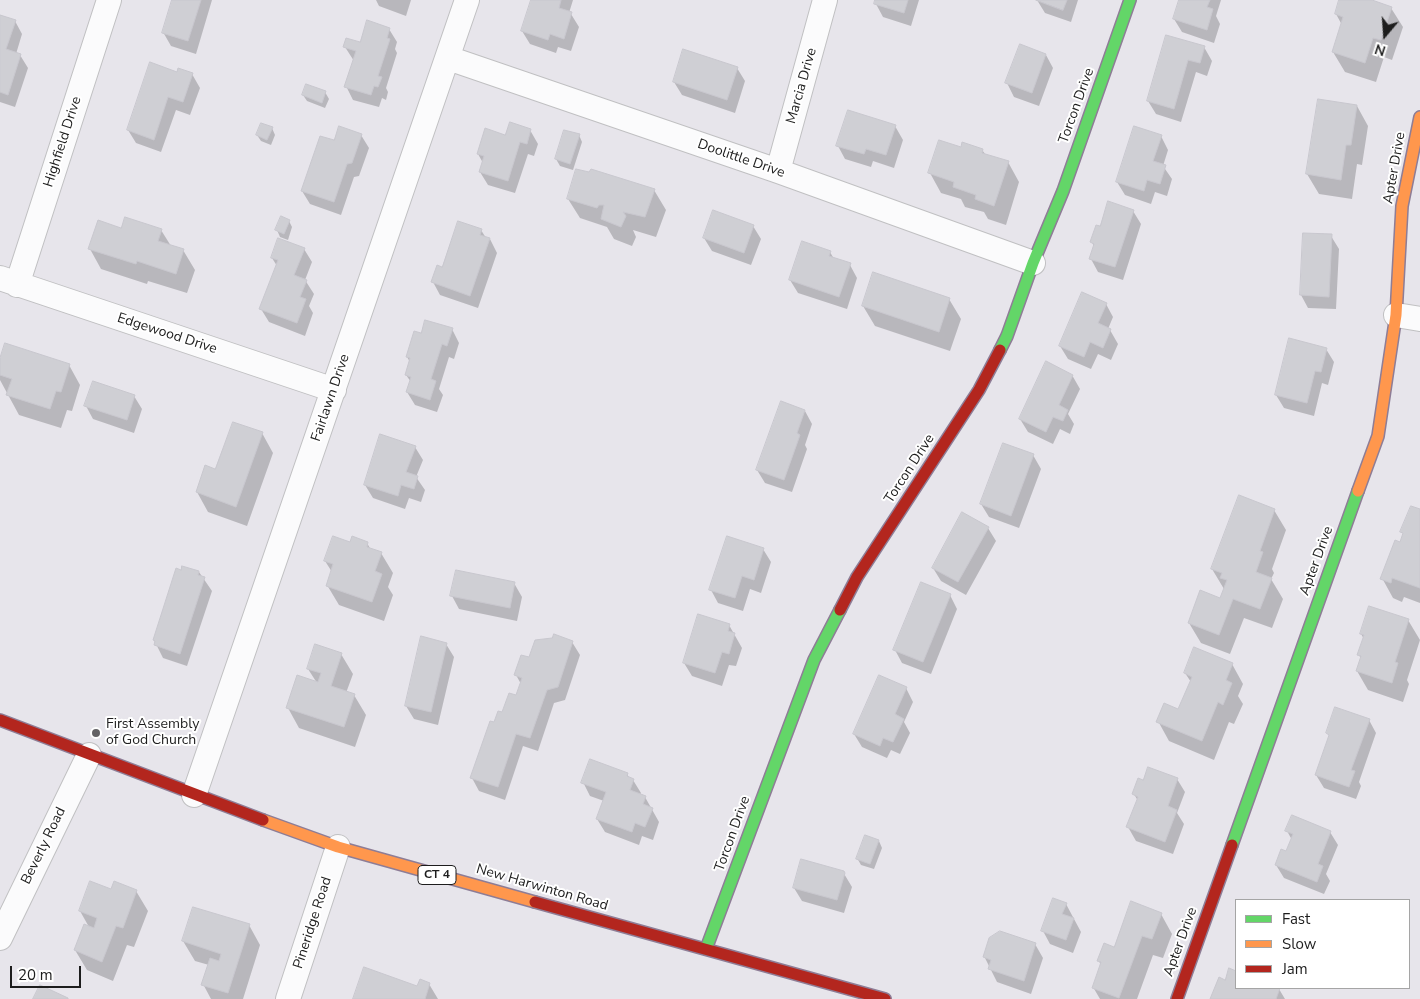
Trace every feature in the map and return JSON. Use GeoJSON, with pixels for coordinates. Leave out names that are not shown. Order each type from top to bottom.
{"type":"FeatureCollection","features":[{"type":"Feature","properties":{"kind":"street","name":"Highfield Drive"},"geometry":{"type":"LineString","coordinates":[[9,281],[109,0]]}},
{"type":"Feature","properties":{"kind":"street","name":"Fairlawn Drive"},"geometry":{"type":"LineString","coordinates":[[194,795],[467,0]]}},
{"type":"Feature","properties":{"kind":"street","name":"Marcia Drive"},"geometry":{"type":"LineString","coordinates":[[778,171],[826,0]]}},
{"type":"Feature","properties":{"kind":"street","name":"Torcon Drive"},"geometry":{"type":"LineString","coordinates":[[706,949],[814,660],[857,577],[979,390],[1008,336],[1032,263],[1062,190],[1130,0]]}},
{"type":"Feature","properties":{"kind":"street","name":"Doolittle Drive"},"geometry":{"type":"LineString","coordinates":[[448,58],[778,171],[1032,263]]}},
{"type":"Feature","properties":{"kind":"street","name":"Apter Drive"},"geometry":{"type":"LineString","coordinates":[[1177,999],[1378,436],[1396,315],[1402,206],[1420,116]]}},
{"type":"Feature","properties":{"kind":"street","name":"Edgewood Drive"},"geometry":{"type":"LineString","coordinates":[[9,281],[334,390]]}},
{"type":"Feature","properties":{"kind":"street"},"geometry":{"type":"LineString","coordinates":[[1396,315],[1420,319]]}},
{"type":"Feature","properties":{"kind":"street","name":"New Harwinton Road"},"geometry":{"type":"LineString","coordinates":[[0,720],[194,795],[338,847],[884,999]]}},
{"type":"Feature","properties":{"kind":"street","name":"Beverly Road"},"geometry":{"type":"LineString","coordinates":[[0,938],[89,755]]}},
{"type":"Feature","properties":{"kind":"street","name":"Pineridge Road"},"geometry":{"type":"LineString","coordinates":[[288,999],[338,847]]}},
{"type":"Feature","properties":{"kind":"building"},"geometry":{"type":"Polygon","coordinates":[[[172,0],[201,0],[188,41],[162,33],[172,0]]]}},
{"type":"Feature","properties":{"kind":"building"},"geometry":{"type":"Polygon","coordinates":[[[531,0],[561,0],[559,8],[572,12],[564,39],[550,34],[548,40],[521,31],[531,0]]]}},
{"type":"Feature","properties":{"kind":"building"},"geometry":{"type":"Polygon","coordinates":[[[875,0],[908,0],[904,13],[874,4],[875,0]]]}},
{"type":"Feature","properties":{"kind":"building"},"geometry":{"type":"Polygon","coordinates":[[[1036,0],[1067,0],[1063,10],[1036,0]]]}},
{"type":"Feature","properties":{"kind":"building"},"geometry":{"type":"Polygon","coordinates":[[[1179,0],[1210,0],[1207,7],[1213,9],[1207,30],[1173,19],[1179,0]]]}},
{"type":"Feature","properties":{"kind":"building"},"geometry":{"type":"Polygon","coordinates":[[[1339,0],[1372,0],[1392,7],[1381,40],[1373,38],[1365,63],[1332,52],[1343,17],[1335,14],[1339,0]]]}},
{"type":"Feature","properties":{"kind":"building"},"geometry":{"type":"Polygon","coordinates":[[[0,15],[16,20],[6,49],[21,54],[8,95],[0,92],[0,15]]]}},
{"type":"Feature","properties":{"kind":"building"},"geometry":{"type":"Polygon","coordinates":[[[367,20],[390,28],[387,38],[390,39],[378,76],[382,77],[378,87],[374,86],[371,95],[344,87],[356,51],[343,47],[346,38],[360,42],[367,20]]]}},
{"type":"Feature","properties":{"kind":"building"},"geometry":{"type":"Polygon","coordinates":[[[1166,35],[1205,46],[1200,63],[1188,60],[1174,109],[1147,101],[1166,35]]]}},
{"type":"Feature","properties":{"kind":"building"},"geometry":{"type":"Polygon","coordinates":[[[1020,44],[1046,54],[1032,93],[1005,83],[1020,44]]]}},
{"type":"Feature","properties":{"kind":"building"},"geometry":{"type":"Polygon","coordinates":[[[683,49],[738,67],[727,100],[673,82],[683,49]]]}},
{"type":"Feature","properties":{"kind":"building"},"geometry":{"type":"Polygon","coordinates":[[[150,62],[177,72],[178,68],[193,73],[183,102],[168,97],[154,140],[127,130],[150,62]]]}},
{"type":"Feature","properties":{"kind":"building"},"geometry":{"type":"Polygon","coordinates":[[[306,84],[326,91],[322,103],[302,95],[306,84]]]}},
{"type":"Feature","properties":{"kind":"building"},"geometry":{"type":"Polygon","coordinates":[[[1318,99],[1357,105],[1351,145],[1346,145],[1341,180],[1306,174],[1318,99]]]}},
{"type":"Feature","properties":{"kind":"building"},"geometry":{"type":"Polygon","coordinates":[[[848,110],[896,125],[886,155],[866,149],[864,154],[836,146],[848,110]]]}},
{"type":"Feature","properties":{"kind":"building"},"geometry":{"type":"Polygon","coordinates":[[[510,122],[531,129],[527,144],[520,142],[508,181],[479,172],[484,156],[477,154],[485,128],[505,135],[510,122]]]}},
{"type":"Feature","properties":{"kind":"building"},"geometry":{"type":"Polygon","coordinates":[[[261,123],[273,127],[267,140],[256,135],[261,123]]]}},
{"type":"Feature","properties":{"kind":"building"},"geometry":{"type":"Polygon","coordinates":[[[339,126],[362,134],[352,163],[347,164],[334,202],[301,191],[320,136],[334,140],[339,126]]]}},
{"type":"Feature","properties":{"kind":"building"},"geometry":{"type":"Polygon","coordinates":[[[1134,126],[1162,135],[1153,161],[1166,165],[1160,184],[1147,180],[1144,191],[1116,182],[1134,126]]]}},
{"type":"Feature","properties":{"kind":"building"},"geometry":{"type":"Polygon","coordinates":[[[564,130],[580,134],[570,164],[555,159],[564,130]]]}},
{"type":"Feature","properties":{"kind":"building"},"geometry":{"type":"Polygon","coordinates":[[[939,140],[961,147],[962,142],[983,149],[982,153],[1009,161],[994,206],[975,199],[976,195],[953,187],[954,182],[928,173],[939,140]]]}},
{"type":"Feature","properties":{"kind":"building"},"geometry":{"type":"Polygon","coordinates":[[[576,169],[589,172],[591,169],[655,189],[645,217],[623,212],[626,216],[621,227],[601,219],[604,205],[599,205],[597,208],[567,199],[576,169]]]}},
{"type":"Feature","properties":{"kind":"building"},"geometry":{"type":"Polygon","coordinates":[[[1108,201],[1134,210],[1115,267],[1089,259],[1094,244],[1090,242],[1096,225],[1100,226],[1108,201]]]}},
{"type":"Feature","properties":{"kind":"building"},"geometry":{"type":"Polygon","coordinates":[[[713,210],[754,225],[744,253],[703,238],[713,210]]]}},
{"type":"Feature","properties":{"kind":"building"},"geometry":{"type":"Polygon","coordinates":[[[281,216],[290,220],[284,234],[275,230],[281,216]]]}},
{"type":"Feature","properties":{"kind":"building"},"geometry":{"type":"Polygon","coordinates":[[[125,217],[162,229],[158,241],[184,249],[176,274],[137,261],[136,264],[88,249],[98,220],[121,228],[125,217]]]}},
{"type":"Feature","properties":{"kind":"building"},"geometry":{"type":"Polygon","coordinates":[[[458,221],[482,229],[480,235],[490,238],[470,296],[431,282],[437,265],[442,267],[458,221]]]}},
{"type":"Feature","properties":{"kind":"building"},"geometry":{"type":"Polygon","coordinates":[[[1303,233],[1332,234],[1329,297],[1300,295],[1303,233]]]}},
{"type":"Feature","properties":{"kind":"building"},"geometry":{"type":"Polygon","coordinates":[[[278,238],[305,248],[294,275],[307,280],[300,297],[306,299],[297,323],[259,309],[278,260],[271,258],[278,238]]]}},
{"type":"Feature","properties":{"kind":"building"},"geometry":{"type":"Polygon","coordinates":[[[802,241],[831,251],[829,256],[851,263],[839,297],[789,280],[802,241]]]}},
{"type":"Feature","properties":{"kind":"building"},"geometry":{"type":"Polygon","coordinates":[[[873,272],[950,298],[939,332],[862,306],[873,272]]]}},
{"type":"Feature","properties":{"kind":"building"},"geometry":{"type":"Polygon","coordinates":[[[1082,292],[1107,303],[1098,323],[1111,329],[1103,348],[1090,342],[1084,357],[1059,346],[1082,292]]]}},
{"type":"Feature","properties":{"kind":"building"},"geometry":{"type":"Polygon","coordinates":[[[425,320],[453,328],[447,346],[442,344],[431,379],[436,381],[430,400],[406,392],[411,377],[405,375],[410,358],[406,357],[414,331],[421,333],[425,320]]]}},
{"type":"Feature","properties":{"kind":"building"},"geometry":{"type":"Polygon","coordinates":[[[1289,338],[1327,348],[1321,372],[1315,371],[1307,403],[1275,395],[1289,338]]]}},
{"type":"Feature","properties":{"kind":"building"},"geometry":{"type":"Polygon","coordinates":[[[5,343],[70,364],[61,392],[56,391],[50,409],[6,395],[12,379],[0,375],[0,358],[5,343]]]}},
{"type":"Feature","properties":{"kind":"building"},"geometry":{"type":"Polygon","coordinates":[[[1046,361],[1073,375],[1059,405],[1068,410],[1063,421],[1053,417],[1046,432],[1019,419],[1046,361]]]}},
{"type":"Feature","properties":{"kind":"building"},"geometry":{"type":"Polygon","coordinates":[[[93,381],[135,395],[127,420],[84,406],[93,381]]]}},
{"type":"Feature","properties":{"kind":"building"},"geometry":{"type":"Polygon","coordinates":[[[781,401],[805,410],[797,433],[800,435],[784,480],[756,470],[781,401]]]}},
{"type":"Feature","properties":{"kind":"building"},"geometry":{"type":"Polygon","coordinates":[[[233,422],[263,432],[236,507],[196,492],[205,465],[215,469],[233,422]]]}},
{"type":"Feature","properties":{"kind":"building"},"geometry":{"type":"Polygon","coordinates":[[[380,434],[416,446],[406,472],[418,476],[414,489],[401,485],[398,496],[364,485],[380,434]]]}},
{"type":"Feature","properties":{"kind":"building"},"geometry":{"type":"Polygon","coordinates":[[[1003,443],[1034,454],[1011,516],[980,504],[1003,443]]]}},
{"type":"Feature","properties":{"kind":"building"},"geometry":{"type":"Polygon","coordinates":[[[1239,495],[1275,509],[1260,551],[1263,552],[1256,572],[1272,578],[1260,609],[1233,599],[1219,635],[1188,623],[1200,590],[1220,598],[1227,580],[1220,578],[1222,573],[1211,569],[1239,495]]]}},
{"type":"Feature","properties":{"kind":"building"},"geometry":{"type":"Polygon","coordinates":[[[1411,506],[1420,509],[1420,588],[1392,578],[1391,583],[1380,579],[1395,540],[1400,542],[1403,533],[1400,532],[1411,506]]]}},
{"type":"Feature","properties":{"kind":"building"},"geometry":{"type":"Polygon","coordinates":[[[962,512],[989,527],[958,582],[932,568],[962,512]]]}},
{"type":"Feature","properties":{"kind":"building"},"geometry":{"type":"Polygon","coordinates":[[[333,536],[350,542],[352,536],[368,542],[367,547],[382,552],[375,571],[382,574],[372,602],[326,586],[333,564],[324,561],[333,536]]]}},
{"type":"Feature","properties":{"kind":"building"},"geometry":{"type":"Polygon","coordinates":[[[727,536],[764,548],[754,580],[742,576],[735,598],[709,590],[727,536]]]}},
{"type":"Feature","properties":{"kind":"building"},"geometry":{"type":"Polygon","coordinates":[[[182,566],[199,571],[198,575],[205,577],[180,654],[154,645],[155,641],[153,640],[176,568],[181,570],[182,566]]]}},
{"type":"Feature","properties":{"kind":"building"},"geometry":{"type":"Polygon","coordinates":[[[456,570],[515,582],[510,608],[450,596],[456,570]]]}},
{"type":"Feature","properties":{"kind":"building"},"geometry":{"type":"Polygon","coordinates":[[[921,582],[951,594],[923,662],[893,650],[921,582]]]}},
{"type":"Feature","properties":{"kind":"building"},"geometry":{"type":"Polygon","coordinates":[[[1369,606],[1409,619],[1395,662],[1398,663],[1392,683],[1356,671],[1361,656],[1357,655],[1364,635],[1360,634],[1369,606]]]}},
{"type":"Feature","properties":{"kind":"building"},"geometry":{"type":"Polygon","coordinates":[[[698,614],[730,624],[728,631],[735,633],[729,654],[722,652],[715,673],[683,663],[698,614]]]}},
{"type":"Feature","properties":{"kind":"building"},"geometry":{"type":"Polygon","coordinates":[[[554,634],[573,641],[558,687],[547,690],[530,738],[516,734],[498,787],[470,778],[490,721],[494,722],[498,711],[502,712],[509,693],[516,695],[522,678],[514,675],[521,655],[529,657],[535,640],[552,638],[554,634]]]}},
{"type":"Feature","properties":{"kind":"building"},"geometry":{"type":"Polygon","coordinates":[[[421,636],[447,643],[431,712],[405,706],[421,636]]]}},
{"type":"Feature","properties":{"kind":"building"},"geometry":{"type":"Polygon","coordinates":[[[315,644],[342,653],[331,686],[355,694],[344,727],[286,708],[297,675],[318,682],[321,673],[307,669],[315,644]]]}},
{"type":"Feature","properties":{"kind":"building"},"geometry":{"type":"Polygon","coordinates":[[[1194,647],[1233,663],[1226,680],[1232,683],[1223,705],[1218,702],[1202,741],[1156,722],[1164,703],[1178,709],[1192,677],[1184,673],[1194,647]]]}},
{"type":"Feature","properties":{"kind":"building"},"geometry":{"type":"Polygon","coordinates":[[[879,675],[907,687],[895,714],[904,719],[893,742],[883,738],[880,746],[853,734],[879,675]]]}},
{"type":"Feature","properties":{"kind":"building"},"geometry":{"type":"Polygon","coordinates":[[[1335,707],[1370,719],[1351,770],[1355,771],[1349,787],[1315,775],[1329,735],[1326,733],[1335,707]]]}},
{"type":"Feature","properties":{"kind":"building"},"geometry":{"type":"Polygon","coordinates":[[[590,759],[628,773],[627,776],[634,779],[630,790],[646,796],[643,804],[653,808],[645,827],[635,823],[632,832],[596,819],[606,792],[581,783],[590,759]]]}},
{"type":"Feature","properties":{"kind":"building"},"geometry":{"type":"Polygon","coordinates":[[[1148,767],[1178,778],[1168,806],[1177,810],[1165,842],[1126,827],[1138,797],[1132,794],[1138,778],[1143,780],[1148,767]]]}},
{"type":"Feature","properties":{"kind":"building"},"geometry":{"type":"Polygon","coordinates":[[[1292,815],[1331,831],[1318,864],[1323,866],[1317,882],[1275,865],[1281,849],[1286,851],[1293,834],[1285,831],[1292,815]]]}},
{"type":"Feature","properties":{"kind":"building"},"geometry":{"type":"Polygon","coordinates":[[[865,835],[879,840],[870,864],[856,859],[865,835]]]}},
{"type":"Feature","properties":{"kind":"building"},"geometry":{"type":"Polygon","coordinates":[[[801,859],[844,871],[837,900],[793,888],[801,859]]]}},
{"type":"Feature","properties":{"kind":"building"},"geometry":{"type":"Polygon","coordinates":[[[90,881],[111,889],[114,881],[137,890],[123,928],[116,926],[102,962],[74,950],[84,924],[94,928],[97,918],[79,911],[90,881]]]}},
{"type":"Feature","properties":{"kind":"building"},"geometry":{"type":"Polygon","coordinates":[[[1053,898],[1067,903],[1062,914],[1074,918],[1066,940],[1041,931],[1053,898]]]}},
{"type":"Feature","properties":{"kind":"building"},"geometry":{"type":"Polygon","coordinates":[[[1131,901],[1162,913],[1152,939],[1142,936],[1119,998],[1092,988],[1101,962],[1097,961],[1104,943],[1114,947],[1131,901]]]}},
{"type":"Feature","properties":{"kind":"building"},"geometry":{"type":"Polygon","coordinates":[[[193,907],[250,924],[228,993],[201,985],[210,958],[219,961],[221,954],[182,941],[193,907]]]}},
{"type":"Feature","properties":{"kind":"building"},"geometry":{"type":"Polygon","coordinates":[[[1000,931],[1036,943],[1024,981],[988,969],[991,960],[983,957],[989,938],[1000,931]]]}},
{"type":"Feature","properties":{"kind":"building"},"geometry":{"type":"Polygon","coordinates":[[[364,967],[417,986],[420,979],[430,983],[425,999],[353,999],[364,967]]]}},
{"type":"Feature","properties":{"kind":"building"},"geometry":{"type":"Polygon","coordinates":[[[1229,968],[1235,971],[1235,989],[1280,989],[1276,999],[1210,999],[1219,977],[1225,980],[1229,968]]]}},
{"type":"Feature","properties":{"kind":"building"},"geometry":{"type":"Polygon","coordinates":[[[40,985],[68,998],[68,999],[33,999],[40,985]]]}},
{"type":"Feature","properties":{"kind":"traffic: fast"},"geometry":{"type":"LineString","coordinates":[[1000,350],[1063,191],[1130,0]]}},
{"type":"Feature","properties":{"kind":"traffic: fast"},"geometry":{"type":"LineString","coordinates":[[1232,845],[1358,491]]}},
{"type":"Feature","properties":{"kind":"traffic: fast"},"geometry":{"type":"LineString","coordinates":[[706,949],[814,660],[840,610]]}},
{"type":"Feature","properties":{"kind":"traffic: slow"},"geometry":{"type":"LineString","coordinates":[[1358,491],[1378,436],[1396,315],[1402,206],[1420,117]]}},
{"type":"Feature","properties":{"kind":"traffic: slow"},"geometry":{"type":"LineString","coordinates":[[263,820],[338,847],[535,902]]}},
{"type":"Feature","properties":{"kind":"traffic: jam"},"geometry":{"type":"LineString","coordinates":[[840,610],[857,577],[979,390],[1000,350]]}},
{"type":"Feature","properties":{"kind":"traffic: jam"},"geometry":{"type":"LineString","coordinates":[[0,720],[263,820]]}},
{"type":"Feature","properties":{"kind":"traffic: jam"},"geometry":{"type":"LineString","coordinates":[[1177,999],[1232,845]]}},
{"type":"Feature","properties":{"kind":"traffic: jam"},"geometry":{"type":"LineString","coordinates":[[535,902],[885,999]]}},
{"type":"Feature","properties":{"kind":"place","name":"First Assembly of God Church"},"geometry":{"type":"Point","coordinates":[96,733]}}]}
